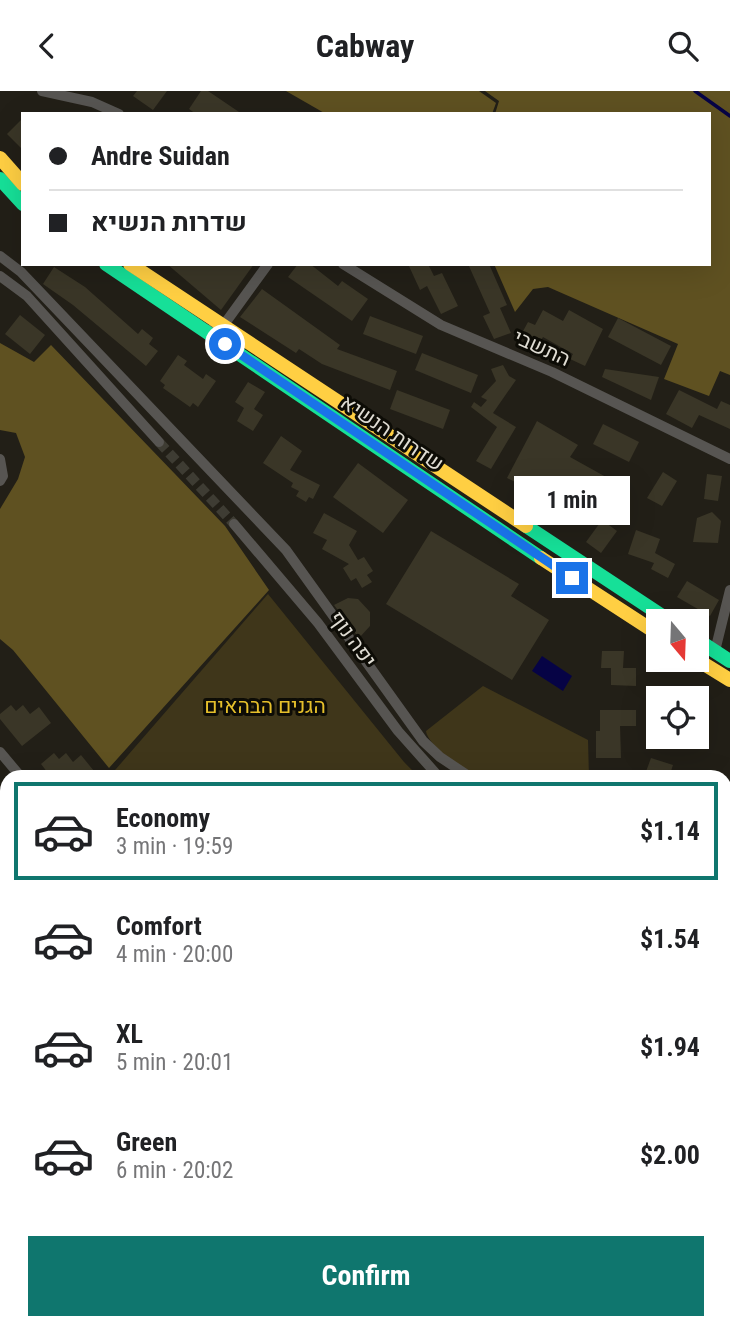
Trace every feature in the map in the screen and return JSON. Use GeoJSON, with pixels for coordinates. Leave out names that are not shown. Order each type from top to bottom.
{"type":"FeatureCollection","features":[{"type":"Feature","properties":{"kind":"street"},"geometry":{"type":"LineString","coordinates":[[42,91],[92,102],[114,112]]}},
{"type":"Feature","properties":{"kind":"street"},"geometry":{"type":"LineString","coordinates":[[0,158],[21,182]]}},
{"type":"Feature","properties":{"kind":"street"},"geometry":{"type":"LineString","coordinates":[[0,179],[21,202]]}},
{"type":"Feature","properties":{"kind":"street"},"geometry":{"type":"LineString","coordinates":[[0,256],[21,272],[286,550],[423,741],[440,758],[459,770]]}},
{"type":"Feature","properties":{"kind":"street","name":"שדרות הנשיא"},"geometry":{"type":"LineString","coordinates":[[109,266],[429,485],[646,626]]}},
{"type":"Feature","properties":{"kind":"street","name":"שדרות הנשיא"},"geometry":{"type":"LineString","coordinates":[[133,266],[652,609]]}},
{"type":"Feature","properties":{"kind":"street"},"geometry":{"type":"LineString","coordinates":[[205,331],[223,326],[267,266]]}},
{"type":"Feature","properties":{"kind":"street","name":"התשבי"},"geometry":{"type":"LineString","coordinates":[[346,266],[441,324],[552,372],[730,459]]}},
{"type":"Feature","properties":{"kind":"street"},"geometry":{"type":"LineString","coordinates":[[0,276],[27,296],[159,442]]}},
{"type":"Feature","properties":{"kind":"street"},"geometry":{"type":"LineString","coordinates":[[0,459],[3,476],[0,481]]}},
{"type":"Feature","properties":{"kind":"street","name":"יפה נוף"},"geometry":{"type":"LineString","coordinates":[[234,524],[318,623],[398,731],[433,770]]}},
{"type":"Feature","properties":{"kind":"street"},"geometry":{"type":"LineString","coordinates":[[715,651],[730,590]]}},
{"type":"Feature","properties":{"kind":"street"},"geometry":{"type":"LineString","coordinates":[[709,647],[730,661]]}},
{"type":"Feature","properties":{"kind":"street"},"geometry":{"type":"LineString","coordinates":[[709,667],[730,680]]}},
{"type":"Feature","properties":{"kind":"street"},"geometry":{"type":"LineString","coordinates":[[0,752],[15,770]]}},
{"type":"Feature","properties":{"kind":"green space","name":"הגנים הבהאים"},"geometry":{"type":"Polygon","coordinates":[[[268,594],[412,770],[115,770],[268,594]]]}},
{"type":"Feature","properties":{"kind":"green space"},"geometry":{"type":"Polygon","coordinates":[[[483,686],[588,740],[589,770],[464,770],[447,758],[428,737],[426,731],[483,686]]]}},
{"type":"Feature","properties":{"kind":"shaded area"},"geometry":{"type":"Polygon","coordinates":[[[286,91],[479,91],[496,103],[493,112],[323,112],[286,91]]]}},
{"type":"Feature","properties":{"kind":"shaded area"},"geometry":{"type":"Polygon","coordinates":[[[485,91],[730,91],[730,375],[720,371],[709,396],[664,379],[678,344],[548,287],[533,289],[515,312],[495,266],[711,266],[711,112],[496,112],[499,101],[485,91]]]}},
{"type":"Feature","properties":{"kind":"shaded area"},"geometry":{"type":"Polygon","coordinates":[[[0,343],[34,362],[51,345],[225,526],[269,590],[109,768],[13,650],[0,639],[0,509],[18,479],[25,457],[16,433],[0,430],[0,343]]]}},
{"type":"Feature","properties":{"kind":"shaded area"},"geometry":{"type":"Polygon","coordinates":[[[542,656],[572,676],[563,691],[532,671],[542,656]]]}},
{"type":"Feature","properties":{"kind":"building"},"geometry":{"type":"Polygon","coordinates":[[[137,91],[167,91],[153,110],[133,96],[137,91]]]}},
{"type":"Feature","properties":{"kind":"building"},"geometry":{"type":"Polygon","coordinates":[[[201,91],[208,91],[239,112],[193,112],[189,109],[201,91]]]}},
{"type":"Feature","properties":{"kind":"building"},"geometry":{"type":"Polygon","coordinates":[[[21,120],[21,148],[7,134],[21,120]]]}},
{"type":"Feature","properties":{"kind":"building"},"geometry":{"type":"Polygon","coordinates":[[[169,266],[253,266],[221,310],[169,266]]]}},
{"type":"Feature","properties":{"kind":"building"},"geometry":{"type":"Polygon","coordinates":[[[296,266],[313,266],[338,286],[342,281],[368,299],[352,321],[288,277],[296,266]]]}},
{"type":"Feature","properties":{"kind":"building"},"geometry":{"type":"Polygon","coordinates":[[[409,266],[429,266],[434,276],[442,273],[458,306],[441,314],[427,286],[420,290],[409,266]]]}},
{"type":"Feature","properties":{"kind":"building"},"geometry":{"type":"Polygon","coordinates":[[[469,266],[490,266],[507,305],[500,308],[511,333],[494,339],[483,316],[490,313],[469,266]]]}},
{"type":"Feature","properties":{"kind":"building"},"geometry":{"type":"Polygon","coordinates":[[[54,267],[85,287],[138,334],[142,329],[153,338],[149,344],[158,351],[146,366],[73,305],[43,284],[54,267]]]}},
{"type":"Feature","properties":{"kind":"building"},"geometry":{"type":"Polygon","coordinates":[[[262,289],[340,345],[337,349],[397,371],[390,390],[322,364],[299,349],[296,353],[240,317],[262,289]]]}},
{"type":"Feature","properties":{"kind":"building"},"geometry":{"type":"Polygon","coordinates":[[[543,310],[563,321],[569,310],[603,329],[585,366],[570,359],[573,354],[543,337],[540,342],[522,333],[528,322],[535,325],[543,310]]]}},
{"type":"Feature","properties":{"kind":"building"},"geometry":{"type":"Polygon","coordinates":[[[20,315],[45,335],[30,354],[5,334],[20,315]]]}},
{"type":"Feature","properties":{"kind":"building"},"geometry":{"type":"Polygon","coordinates":[[[370,316],[423,336],[416,354],[363,334],[370,316]]]}},
{"type":"Feature","properties":{"kind":"building"},"geometry":{"type":"Polygon","coordinates":[[[618,318],[671,346],[661,365],[608,337],[618,318]]]}},
{"type":"Feature","properties":{"kind":"building"},"geometry":{"type":"Polygon","coordinates":[[[422,353],[478,375],[471,393],[415,370],[422,353]]]}},
{"type":"Feature","properties":{"kind":"building"},"geometry":{"type":"Polygon","coordinates":[[[178,355],[187,361],[184,365],[203,379],[206,374],[216,381],[198,407],[193,403],[190,407],[163,388],[165,385],[160,381],[178,355]]]}},
{"type":"Feature","properties":{"kind":"building"},"geometry":{"type":"Polygon","coordinates":[[[503,365],[509,376],[516,380],[493,413],[516,427],[491,469],[476,461],[497,427],[471,407],[474,402],[481,407],[487,400],[481,397],[496,381],[491,369],[503,365]]]}},
{"type":"Feature","properties":{"kind":"building"},"geometry":{"type":"Polygon","coordinates":[[[605,369],[659,377],[651,400],[602,377],[605,369]]]}},
{"type":"Feature","properties":{"kind":"building"},"geometry":{"type":"Polygon","coordinates":[[[248,382],[265,392],[254,409],[263,415],[253,431],[237,421],[244,408],[235,402],[248,382]]]}},
{"type":"Feature","properties":{"kind":"building"},"geometry":{"type":"Polygon","coordinates":[[[397,390],[450,410],[443,429],[390,409],[397,390]]]}},
{"type":"Feature","properties":{"kind":"building"},"geometry":{"type":"Polygon","coordinates":[[[679,390],[717,409],[721,401],[730,405],[730,429],[699,415],[692,428],[666,414],[679,390]]]}},
{"type":"Feature","properties":{"kind":"building"},"geometry":{"type":"Polygon","coordinates":[[[537,421],[578,445],[570,457],[606,477],[586,511],[558,494],[550,512],[531,504],[536,492],[507,478],[537,421]]]}},
{"type":"Feature","properties":{"kind":"building"},"geometry":{"type":"Polygon","coordinates":[[[603,424],[639,442],[629,462],[593,444],[603,424]]]}},
{"type":"Feature","properties":{"kind":"building"},"geometry":{"type":"Polygon","coordinates":[[[281,436],[302,451],[290,470],[320,485],[313,499],[309,497],[306,502],[296,496],[299,491],[291,487],[293,483],[263,463],[281,436]]]}},
{"type":"Feature","properties":{"kind":"building"},"geometry":{"type":"Polygon","coordinates":[[[358,463],[408,500],[383,533],[333,497],[358,463]]]}},
{"type":"Feature","properties":{"kind":"building"},"geometry":{"type":"Polygon","coordinates":[[[663,472],[677,481],[662,506],[647,498],[663,472]]]}},
{"type":"Feature","properties":{"kind":"building"},"geometry":{"type":"Polygon","coordinates":[[[707,474],[722,476],[718,501],[704,499],[707,474]]]}},
{"type":"Feature","properties":{"kind":"building"},"geometry":{"type":"Polygon","coordinates":[[[712,512],[721,521],[718,543],[693,542],[697,518],[712,512]]]}},
{"type":"Feature","properties":{"kind":"building"},"geometry":{"type":"Polygon","coordinates":[[[324,513],[357,531],[349,545],[358,560],[364,557],[373,571],[367,575],[372,582],[362,588],[356,578],[351,581],[343,568],[349,564],[322,549],[327,540],[313,533],[324,513]]]}},
{"type":"Feature","properties":{"kind":"building"},"geometry":{"type":"Polygon","coordinates":[[[602,520],[617,531],[601,553],[586,542],[602,520]]]}},
{"type":"Feature","properties":{"kind":"building"},"geometry":{"type":"Polygon","coordinates":[[[636,530],[660,539],[655,553],[675,564],[668,578],[651,569],[654,563],[628,554],[636,530]]]}},
{"type":"Feature","properties":{"kind":"building"},"geometry":{"type":"Polygon","coordinates":[[[431,531],[519,584],[511,596],[549,620],[512,680],[386,604],[431,531]]]}},
{"type":"Feature","properties":{"kind":"building"},"geometry":{"type":"Polygon","coordinates":[[[687,581],[719,600],[710,616],[709,609],[698,609],[677,597],[687,581]]]}},
{"type":"Feature","properties":{"kind":"building"},"geometry":{"type":"Polygon","coordinates":[[[348,598],[358,599],[370,612],[370,626],[359,638],[334,605],[348,598]]]}},
{"type":"Feature","properties":{"kind":"building"},"geometry":{"type":"Polygon","coordinates":[[[602,651],[624,651],[623,668],[636,668],[636,686],[611,685],[611,668],[601,668],[602,651]]]}},
{"type":"Feature","properties":{"kind":"building"},"geometry":{"type":"Polygon","coordinates":[[[11,705],[16,711],[23,705],[30,714],[39,707],[51,723],[22,746],[0,719],[0,714],[11,705]]]}},
{"type":"Feature","properties":{"kind":"building"},"geometry":{"type":"Polygon","coordinates":[[[600,710],[636,710],[636,726],[620,726],[621,758],[596,758],[596,731],[600,731],[600,710]]]}},
{"type":"Feature","properties":{"kind":"building"},"geometry":{"type":"Polygon","coordinates":[[[54,753],[59,759],[66,753],[73,762],[81,755],[93,770],[46,770],[41,764],[54,753]]]}},
{"type":"Feature","properties":{"kind":"building"},"geometry":{"type":"Polygon","coordinates":[[[651,758],[673,765],[671,770],[647,770],[651,758]]]}},
{"type":"Feature","properties":{"kind":"waterway"},"geometry":{"type":"LineString","coordinates":[[695,91],[730,116]]}},
{"type":"Feature","properties":{"kind":"tunnel"},"geometry":{"type":"LineString","coordinates":[[159,442],[234,524]]}},
{"type":"Feature","properties":{"kind":"traffic: fast"},"geometry":{"type":"LineString","coordinates":[[0,179],[21,202]]}},
{"type":"Feature","properties":{"kind":"traffic: fast"},"geometry":{"type":"LineString","coordinates":[[109,266],[541,558]]}},
{"type":"Feature","properties":{"kind":"traffic: fast"},"geometry":{"type":"LineString","coordinates":[[526,526],[652,609]]}},
{"type":"Feature","properties":{"kind":"traffic: fast"},"geometry":{"type":"LineString","coordinates":[[709,647],[730,661]]}},
{"type":"Feature","properties":{"kind":"traffic: slow"},"geometry":{"type":"LineString","coordinates":[[0,158],[21,182]]}},
{"type":"Feature","properties":{"kind":"traffic: slow"},"geometry":{"type":"LineString","coordinates":[[133,266],[526,526]]}},
{"type":"Feature","properties":{"kind":"traffic: slow"},"geometry":{"type":"LineString","coordinates":[[541,558],[646,626]]}},
{"type":"Feature","properties":{"kind":"traffic: slow"},"geometry":{"type":"LineString","coordinates":[[709,667],[730,680]]}},
{"type":"Feature","properties":{"kind":"route"},"geometry":{"type":"LineString","coordinates":[[225,344],[429,485],[572,578]]}}]}
